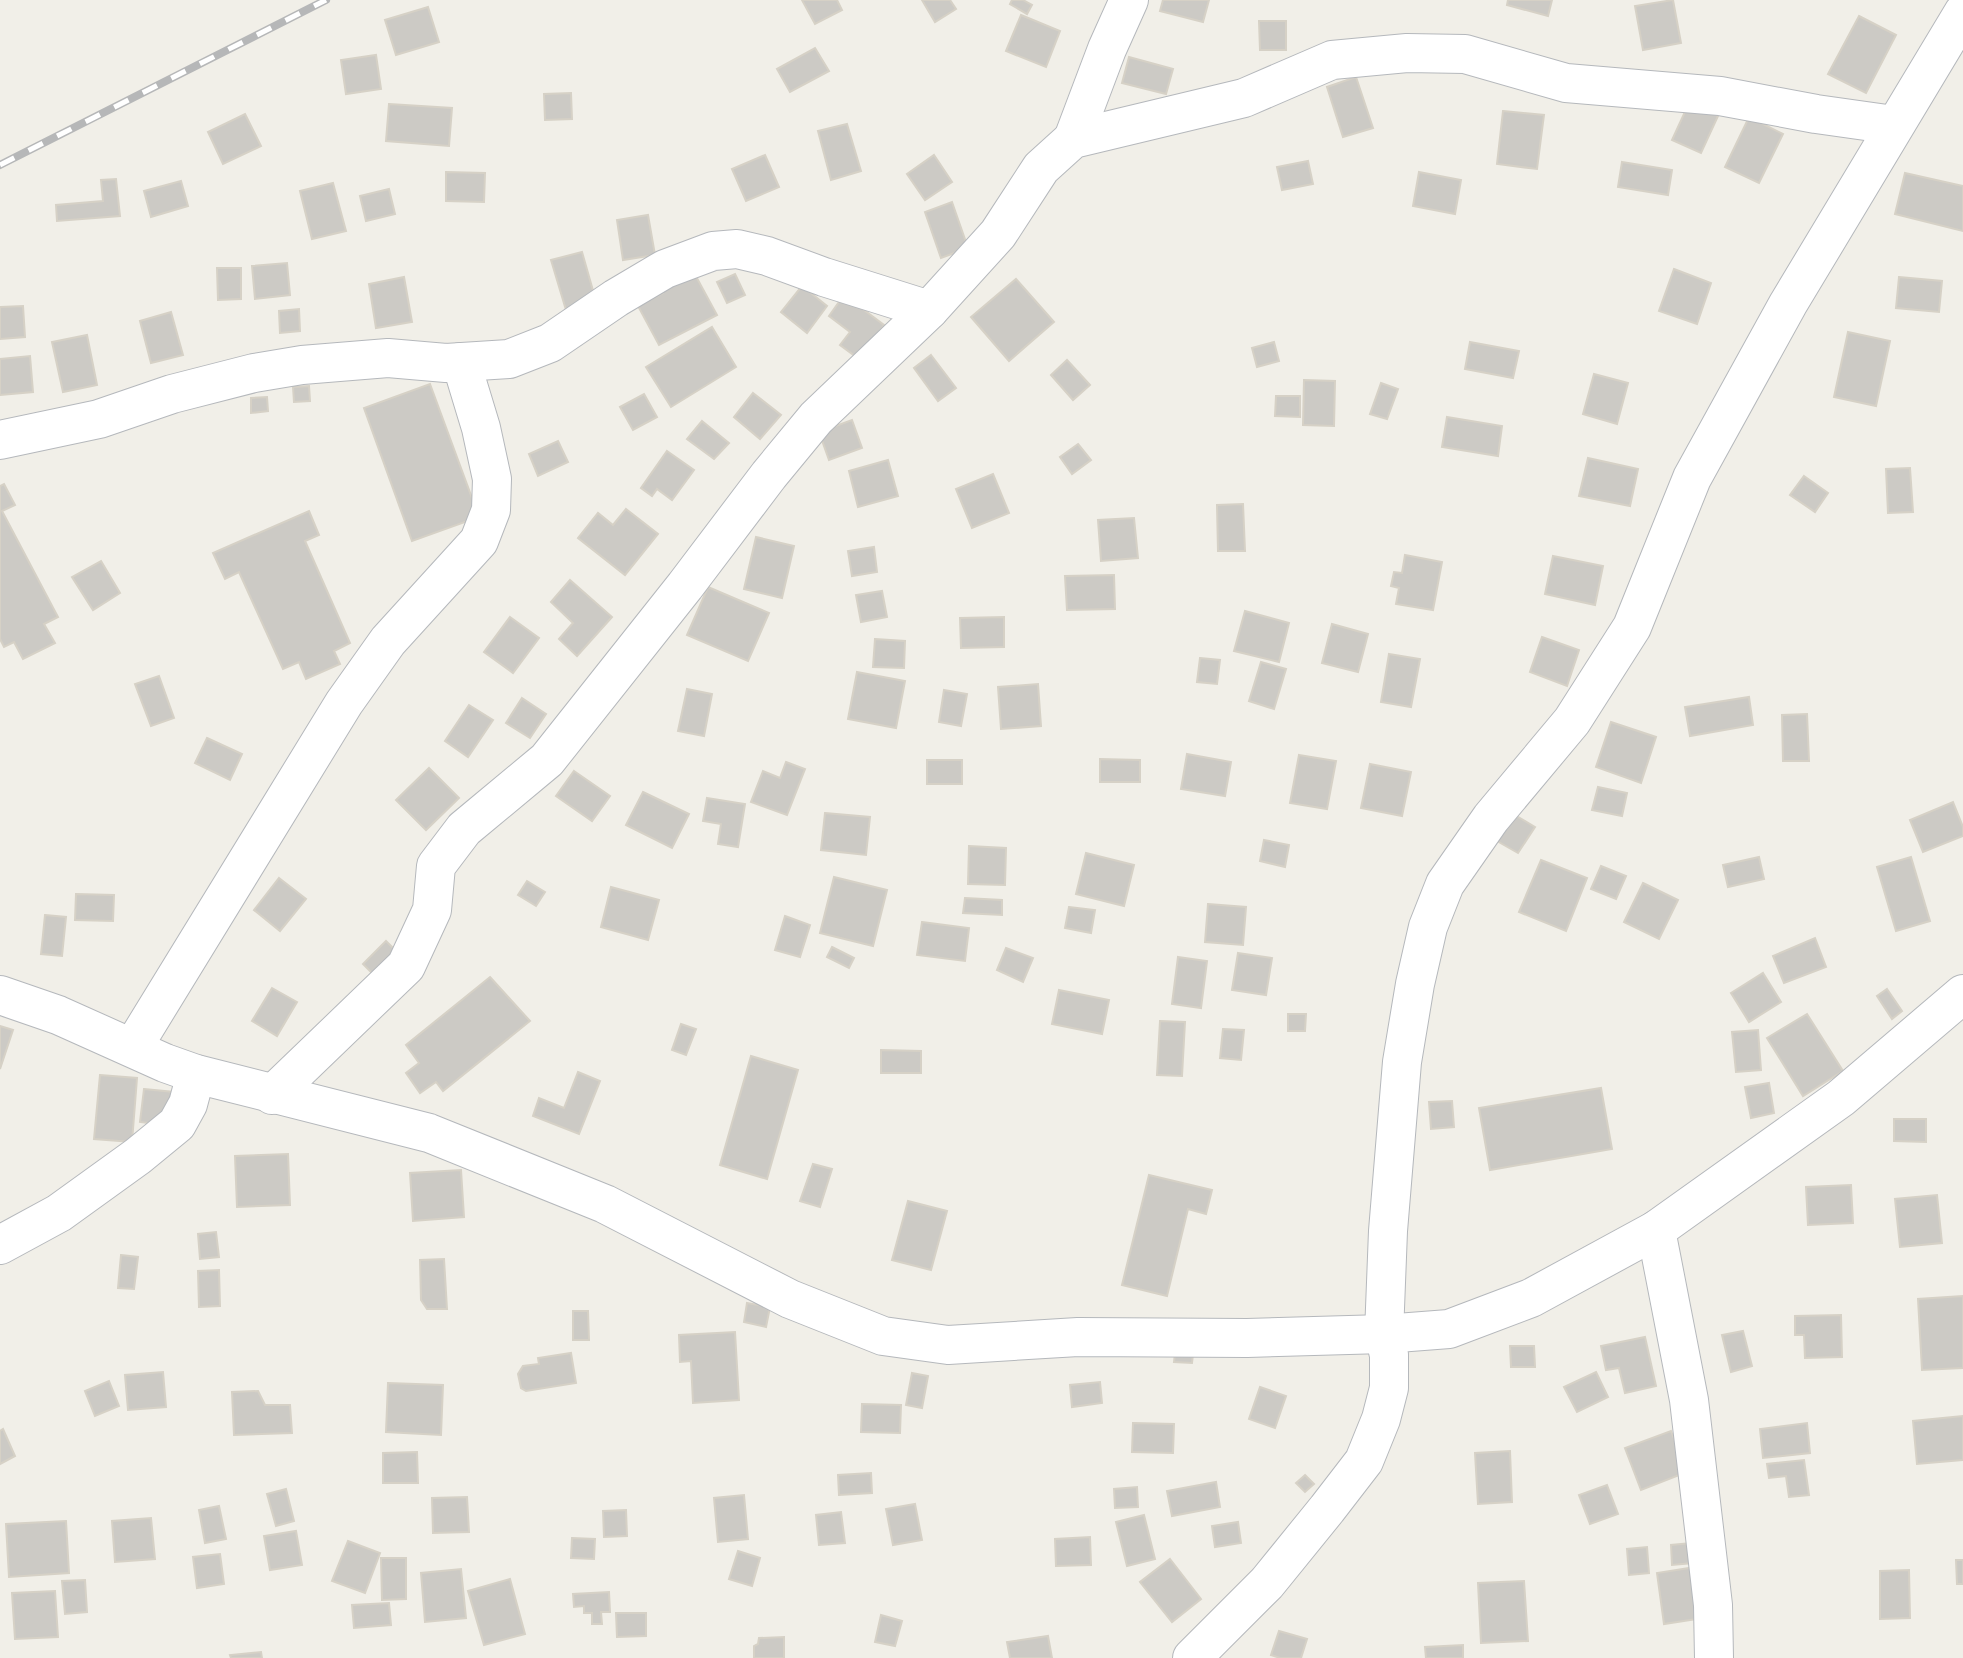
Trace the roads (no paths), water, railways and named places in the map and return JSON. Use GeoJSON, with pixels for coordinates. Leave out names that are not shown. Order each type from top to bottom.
{"type":"FeatureCollection","features":[{"type":"Feature","properties":{"kind":"street"},"geometry":{"type":"LineString","coordinates":[[272,1095],[406,966],[432,910],[436,866],[464,829],[547,760],[816,418],[929,310],[999,234],[1041,168],[1073,139],[1129,0]]}},
{"type":"Feature","properties":{"kind":"street"},"geometry":{"type":"LineString","coordinates":[[1192,1658],[1268,1583],[1327,1509],[1364,1461],[1381,1419],[1389,1388],[1389,1355],[1384,1334],[1388,1231],[1402,1062],[1428,927],[1445,884],[1491,818],[1572,721],[1633,627],[1692,478],[1788,304],[1963,13]]}},
{"type":"Feature","properties":{"kind":"street"},"geometry":{"type":"LineString","coordinates":[[1073,139],[1244,98],[1332,60],[1407,53],[1465,54],[1566,83],[1720,96],[1894,125]]}},
{"type":"Feature","properties":{"kind":"street"},"geometry":{"type":"LineString","coordinates":[[0,440],[99,419],[172,394],[254,373],[302,365],[388,358],[446,363],[509,359],[550,344],[616,298],[665,269],[713,251],[737,249],[767,256],[929,310]]}},
{"type":"Feature","properties":{"kind":"street"},"geometry":{"type":"LineString","coordinates":[[133,1046],[344,703],[388,641],[479,541],[491,510],[492,479],[481,428],[461,362]]}},
{"type":"Feature","properties":{"kind":"street"},"geometry":{"type":"LineString","coordinates":[[0,995],[58,1014],[196,1074],[429,1133],[605,1204],[790,1299],[883,1336],[948,1345],[1078,1337],[1247,1338],[1384,1334],[1449,1329],[1531,1298],[1656,1230],[1841,1098],[1963,994]]}},
{"type":"Feature","properties":{"kind":"street"},"geometry":{"type":"LineString","coordinates":[[0,1245],[59,1213],[177,1124],[188,1104],[196,1074]]}},
{"type":"Feature","properties":{"kind":"street"},"geometry":{"type":"LineString","coordinates":[[1656,1230],[1689,1400],[1713,1605],[1714,1658]]}},
{"type":"Feature","properties":{"kind":"railway"},"geometry":{"type":"LineString","coordinates":[[0,165],[326,0]]}}]}
